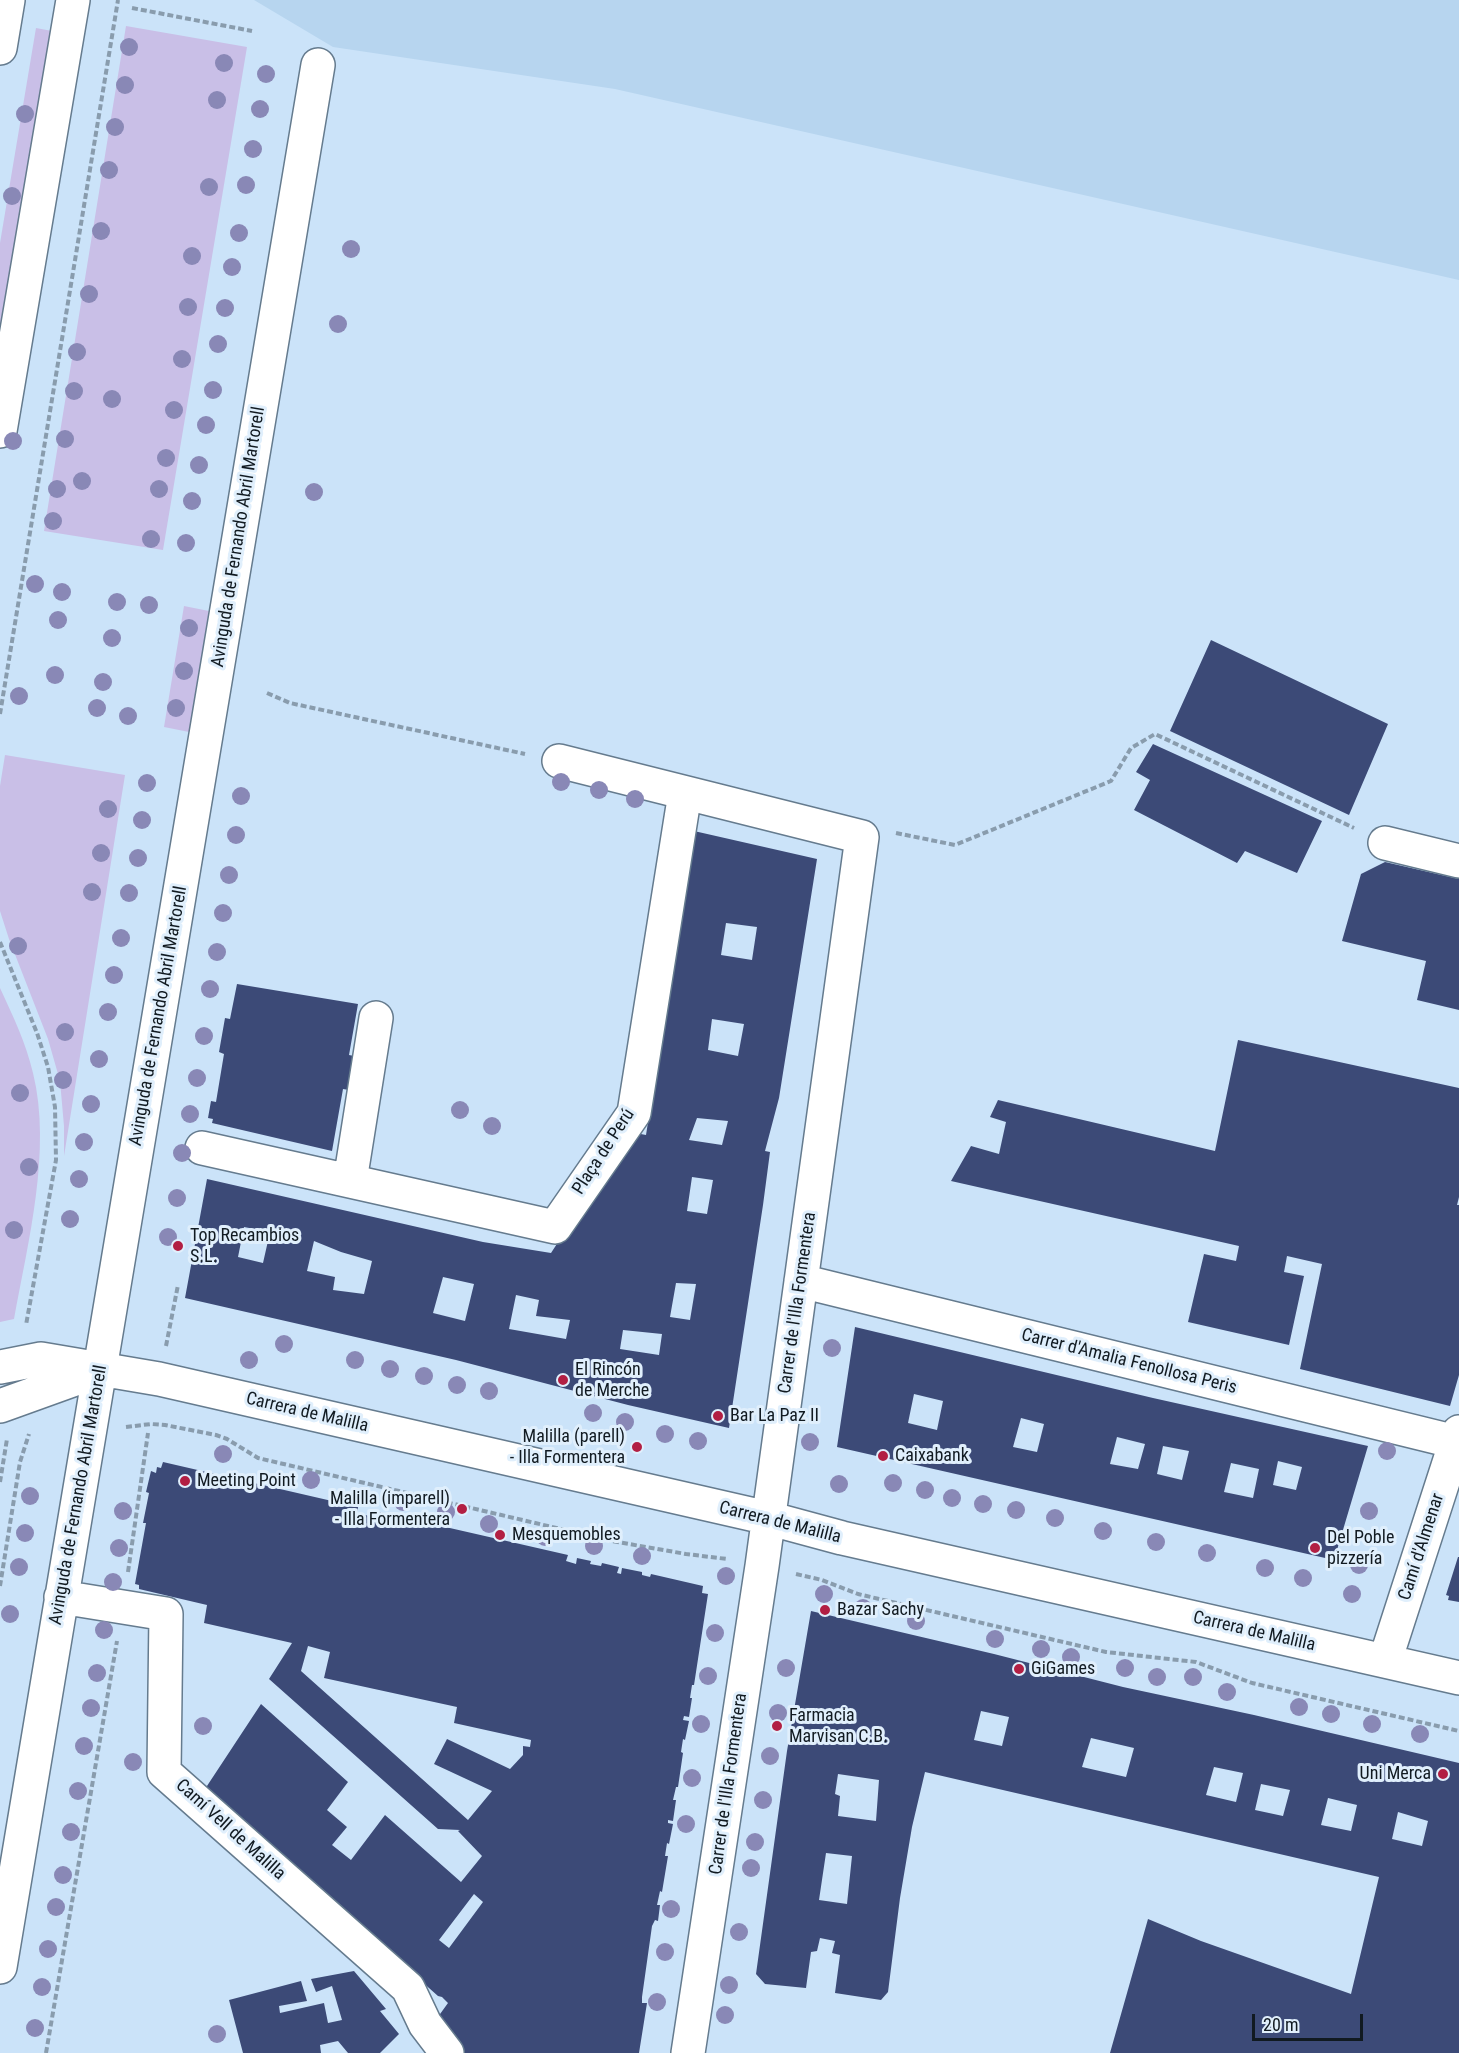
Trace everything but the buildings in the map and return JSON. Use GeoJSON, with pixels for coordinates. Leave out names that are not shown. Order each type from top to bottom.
{"type":"FeatureCollection","features":[{"type":"Feature","properties":{"kind":"street"},"geometry":{"type":"LineString","coordinates":[[0,48],[8,0]]}},
{"type":"Feature","properties":{"kind":"street"},"geometry":{"type":"LineString","coordinates":[[0,431],[73,0]]}},
{"type":"Feature","properties":{"kind":"street","name":"Avinguda de Fernando Abril Martorell"},"geometry":{"type":"LineString","coordinates":[[0,1967],[318,65]]}},
{"type":"Feature","properties":{"kind":"street"},"geometry":{"type":"LineString","coordinates":[[559,761],[862,837]]}},
{"type":"Feature","properties":{"kind":"street","name":"Plaça de Perú"},"geometry":{"type":"LineString","coordinates":[[202,1148],[555,1227],[634,1113],[685,792]]}},
{"type":"Feature","properties":{"kind":"street","name":"Carrer de l'Illa Formentera"},"geometry":{"type":"LineString","coordinates":[[688,2053],[768,1518],[862,837]]}},
{"type":"Feature","properties":{"kind":"street"},"geometry":{"type":"LineString","coordinates":[[1385,843],[1459,861]]}},
{"type":"Feature","properties":{"kind":"street"},"geometry":{"type":"LineString","coordinates":[[350,1180],[376,1018]]}},
{"type":"Feature","properties":{"kind":"street","name":"Carrer d'Amalia Fenollosa Peris"},"geometry":{"type":"LineString","coordinates":[[801,1281],[1458,1437]]}},
{"type":"Feature","properties":{"kind":"street","name":"Carrera de Malilla"},"geometry":{"type":"LineString","coordinates":[[0,1367],[41,1359],[159,1379],[768,1518],[854,1541],[1459,1678]]}},
{"type":"Feature","properties":{"kind":"street","name":"Carrera de Malilla"},"geometry":{"type":"LineString","coordinates":[[4,1419],[101,1370]]}},
{"type":"Feature","properties":{"kind":"street","name":"Camí d'Almenar"},"geometry":{"type":"LineString","coordinates":[[1385,1662],[1458,1437]]}},
{"type":"Feature","properties":{"kind":"street","name":"Camí Vell de Malilla"},"geometry":{"type":"LineString","coordinates":[[62,1597],[166,1614],[164,1772],[408,1988],[424,2024],[447,2053]]}},
{"type":"Feature","properties":{"kind":"path"},"geometry":{"type":"LineString","coordinates":[[0,714],[118,0]]}},
{"type":"Feature","properties":{"kind":"path"},"geometry":{"type":"LineString","coordinates":[[132,8],[252,31]]}},
{"type":"Feature","properties":{"kind":"path"},"geometry":{"type":"LineString","coordinates":[[267,693],[290,703],[559,761]]}},
{"type":"Feature","properties":{"kind":"path"},"geometry":{"type":"LineString","coordinates":[[862,837],[875,829],[955,845],[1111,782],[1131,748],[1155,734],[1385,843]]}},
{"type":"Feature","properties":{"kind":"path"},"geometry":{"type":"LineString","coordinates":[[0,942],[37,1033],[48,1067],[55,1107],[56,1160],[26,1329]]}},
{"type":"Feature","properties":{"kind":"path"},"geometry":{"type":"LineString","coordinates":[[159,1379],[178,1285]]}},
{"type":"Feature","properties":{"kind":"path"},"geometry":{"type":"LineString","coordinates":[[0,1482],[4,1419]]}},
{"type":"Feature","properties":{"kind":"path"},"geometry":{"type":"LineString","coordinates":[[123,1428],[151,1424],[165,1425],[216,1435],[258,1458],[612,1541],[728,1559]]}},
{"type":"Feature","properties":{"kind":"path"},"geometry":{"type":"LineString","coordinates":[[0,1586],[20,1462],[30,1431]]}},
{"type":"Feature","properties":{"kind":"path"},"geometry":{"type":"LineString","coordinates":[[46,2053],[122,1607],[148,1433]]}},
{"type":"Feature","properties":{"kind":"path"},"geometry":{"type":"LineString","coordinates":[[794,1574],[828,1582],[858,1594],[1106,1652],[1196,1662],[1252,1683],[1459,1731]]}},
{"type":"Feature","properties":{"kind":"shaded area"},"geometry":{"type":"Polygon","coordinates":[[[254,0],[1459,0],[1459,280],[615,89],[333,47],[254,0]]]}},
{"type":"Feature","properties":{"kind":"shaded area"},"geometry":{"type":"Polygon","coordinates":[[[126,26],[247,47],[163,550],[44,531],[126,26]]]}},
{"type":"Feature","properties":{"kind":"shaded area"},"geometry":{"type":"Polygon","coordinates":[[[36,28],[52,31],[0,347],[0,243],[36,28]]]}},
{"type":"Feature","properties":{"kind":"shaded area"},"geometry":{"type":"Polygon","coordinates":[[[184,606],[209,611],[189,732],[164,727],[184,606]]]}},
{"type":"Feature","properties":{"kind":"shaded area"},"geometry":{"type":"Polygon","coordinates":[[[5,755],[125,775],[64,1156],[60,1081],[48,1039],[0,911],[0,786],[5,755]]]}},
{"type":"Feature","properties":{"kind":"shaded area"},"geometry":{"type":"Polygon","coordinates":[[[0,988],[19,1030],[30,1062],[38,1103],[40,1133],[36,1196],[14,1319],[0,1322],[0,988]]]}},
{"type":"Feature","properties":{"kind":"place","name":"Top Recambios S.L."},"geometry":{"type":"Point","coordinates":[178,1246]}},
{"type":"Feature","properties":{"kind":"place","name":"El Rincón de Merche"},"geometry":{"type":"Point","coordinates":[563,1380]}},
{"type":"Feature","properties":{"kind":"place","name":"Bar La Paz II"},"geometry":{"type":"Point","coordinates":[718,1416]}},
{"type":"Feature","properties":{"kind":"place","name":"Malilla (parell) - Illa Formentera"},"geometry":{"type":"Point","coordinates":[637,1447]}},
{"type":"Feature","properties":{"kind":"place","name":"Caixabank"},"geometry":{"type":"Point","coordinates":[883,1456]}},
{"type":"Feature","properties":{"kind":"place","name":"Meeting Point"},"geometry":{"type":"Point","coordinates":[185,1481]}},
{"type":"Feature","properties":{"kind":"place","name":"Malilla (imparell) - Illa Formentera"},"geometry":{"type":"Point","coordinates":[462,1509]}},
{"type":"Feature","properties":{"kind":"place","name":"Mesquemobles"},"geometry":{"type":"Point","coordinates":[500,1535]}},
{"type":"Feature","properties":{"kind":"place","name":"Del Poble pizzería"},"geometry":{"type":"Point","coordinates":[1315,1548]}},
{"type":"Feature","properties":{"kind":"place","name":"Bazar Sachy"},"geometry":{"type":"Point","coordinates":[825,1610]}},
{"type":"Feature","properties":{"kind":"place","name":"GiGames"},"geometry":{"type":"Point","coordinates":[1019,1669]}},
{"type":"Feature","properties":{"kind":"place","name":"Farmacia Marvisan C.B."},"geometry":{"type":"Point","coordinates":[777,1726]}},
{"type":"Feature","properties":{"kind":"place","name":"Uni Merca"},"geometry":{"type":"Point","coordinates":[1443,1774]}}]}
